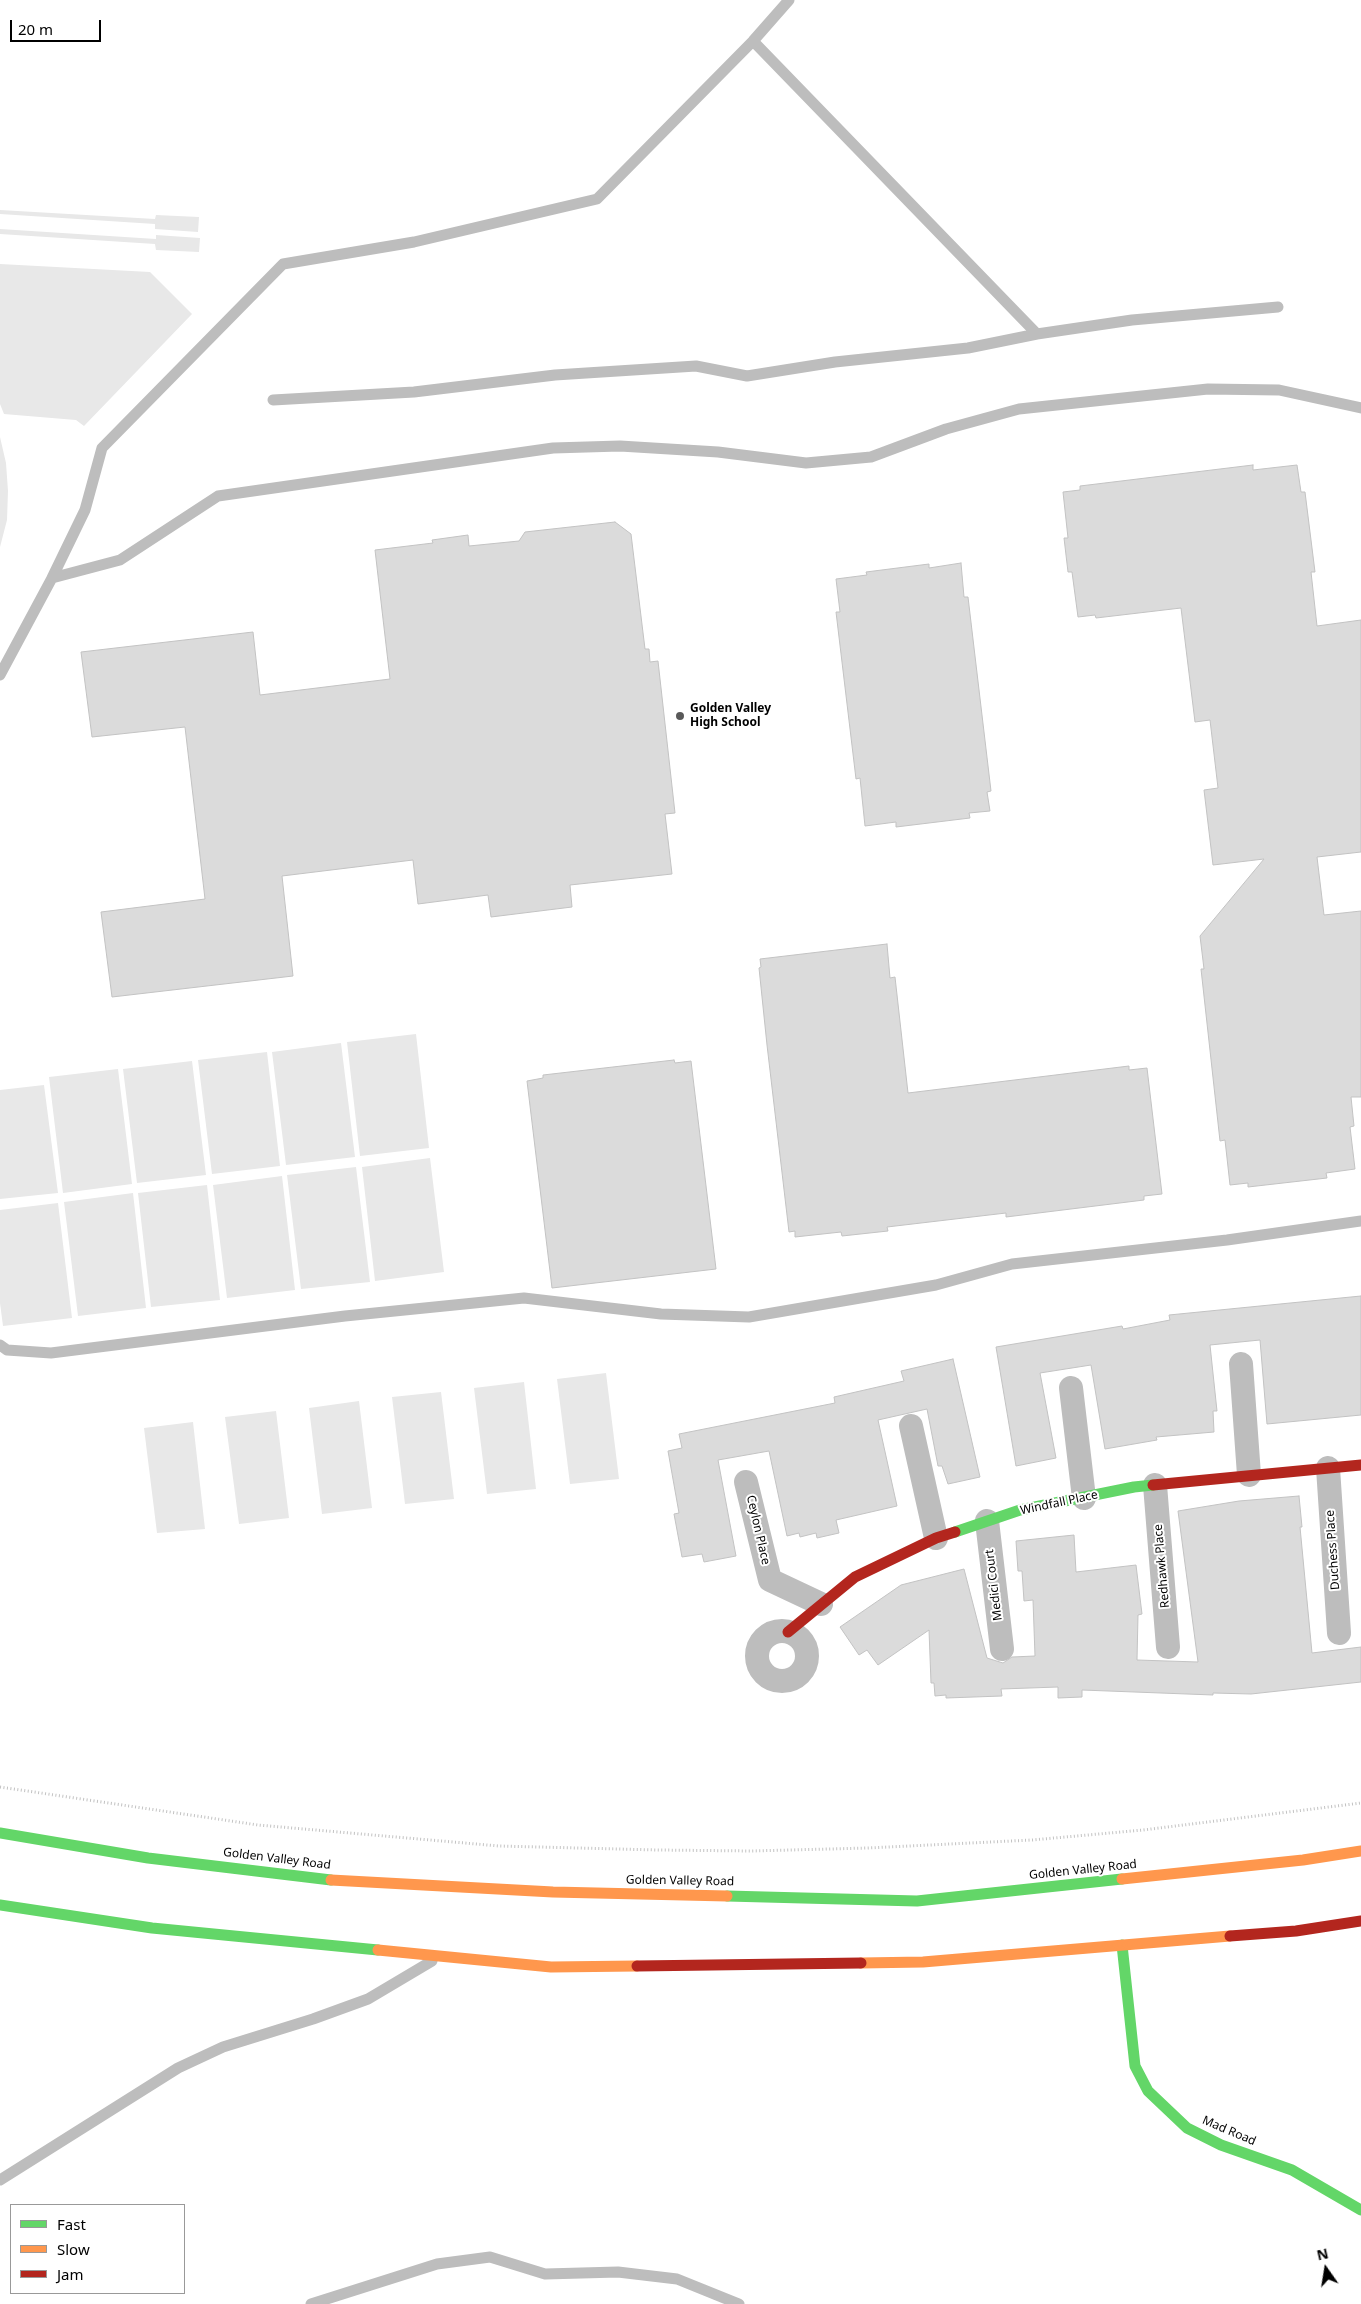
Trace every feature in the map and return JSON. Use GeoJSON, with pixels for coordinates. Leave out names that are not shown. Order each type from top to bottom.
{"type":"FeatureCollection","features":[{"type":"Feature","properties":{"kind":"main road","name":"Windfall Place"},"geometry":{"type":"LineString","coordinates":[[788,1632],[855,1577],[936,1538],[1020,1510],[1155,1485],[1361,1465]]}},
{"type":"Feature","properties":{"kind":"main road","name":"Golden Valley Road"},"geometry":{"type":"LineString","coordinates":[[0,1833],[148,1858],[342,1881],[553,1892],[917,1901],[1361,1852]]}},
{"type":"Feature","properties":{"kind":"main road"},"geometry":{"type":"LineString","coordinates":[[0,1906],[152,1928],[551,1967],[903,1962],[1296,1931],[1361,1921]]}},
{"type":"Feature","properties":{"kind":"main road","name":"Mad Road"},"geometry":{"type":"LineString","coordinates":[[1122,1945],[1135,2066],[1148,2091],[1187,2128],[1221,2145],[1292,2170],[1361,2210]]}},
{"type":"Feature","properties":{"kind":"street"},"geometry":{"type":"LineString","coordinates":[[1241,1364],[1249,1475]]}},
{"type":"Feature","properties":{"kind":"street"},"geometry":{"type":"LineString","coordinates":[[1071,1388],[1084,1498]]}},
{"type":"Feature","properties":{"kind":"street"},"geometry":{"type":"LineString","coordinates":[[911,1426],[936,1538]]}},
{"type":"Feature","properties":{"kind":"street","name":"Duchess Place"},"geometry":{"type":"LineString","coordinates":[[1328,1468],[1338,1633]]}},
{"type":"Feature","properties":{"kind":"street","name":"Ceylon Place"},"geometry":{"type":"LineString","coordinates":[[746,1482],[770,1580],[821,1604]]}},
{"type":"Feature","properties":{"kind":"street","name":"Redhawk Place"},"geometry":{"type":"LineString","coordinates":[[1155,1485],[1168,1647]]}},
{"type":"Feature","properties":{"kind":"street","name":"Medici Court"},"geometry":{"type":"LineString","coordinates":[[987,1521],[1002,1649]]}},
{"type":"Feature","properties":{"kind":"lane"},"geometry":{"type":"LineString","coordinates":[[0,675],[52,578],[85,510],[102,448],[283,264],[414,242],[597,199],[753,40],[789,0]]}},
{"type":"Feature","properties":{"kind":"lane"},"geometry":{"type":"LineString","coordinates":[[753,40],[1037,334]]}},
{"type":"Feature","properties":{"kind":"lane"},"geometry":{"type":"LineString","coordinates":[[273,400],[414,392],[555,375],[696,366],[747,376],[835,362],[968,348],[1037,334],[1132,320],[1278,307]]}},
{"type":"Feature","properties":{"kind":"lane"},"geometry":{"type":"LineString","coordinates":[[52,578],[120,560],[218,496],[553,448],[620,446],[718,452],[806,463],[871,457],[946,428],[1019,409],[1208,389],[1279,390],[1361,408]]}},
{"type":"Feature","properties":{"kind":"lane"},"geometry":{"type":"LineString","coordinates":[[0,1345],[6,1350],[51,1353],[345,1316],[524,1298],[661,1314],[749,1317],[936,1285],[1012,1264],[1228,1240],[1361,1221]]}},
{"type":"Feature","properties":{"kind":"lane"},"geometry":{"type":"LineString","coordinates":[[0,2180],[178,2068],[223,2047],[313,2019],[368,1999],[440,1956]]}},
{"type":"Feature","properties":{"kind":"lane"},"geometry":{"type":"LineString","coordinates":[[311,2304],[437,2264],[490,2257],[545,2274],[618,2272],[677,2279],[739,2304]]}},
{"type":"Feature","properties":{"kind":"path"},"geometry":{"type":"LineString","coordinates":[[0,1787],[258,1825],[499,1846],[658,1850],[751,1851],[1032,1840],[1143,1830],[1361,1803]]}},
{"type":"Feature","properties":{"kind":"shaded area"},"geometry":{"type":"Polygon","coordinates":[[[0,210],[155,219],[156,215],[199,217],[198,232],[155,229],[155,224],[0,214],[0,210]]]}},
{"type":"Feature","properties":{"kind":"shaded area"},"geometry":{"type":"Polygon","coordinates":[[[0,229],[156,239],[156,235],[200,238],[199,252],[156,250],[155,244],[0,234],[0,229]]]}},
{"type":"Feature","properties":{"kind":"shaded area"},"geometry":{"type":"Polygon","coordinates":[[[0,264],[150,272],[192,314],[84,426],[76,420],[4,414],[0,404],[0,264]]]}},
{"type":"Feature","properties":{"kind":"shaded area"},"geometry":{"type":"Polygon","coordinates":[[[0,437],[6,463],[8,491],[7,520],[0,547],[0,437]]]}},
{"type":"Feature","properties":{"kind":"shaded area"},"geometry":{"type":"Polygon","coordinates":[[[416,1034],[429,1148],[360,1156],[347,1042],[416,1034]]]}},
{"type":"Feature","properties":{"kind":"shaded area"},"geometry":{"type":"Polygon","coordinates":[[[341,1043],[355,1157],[286,1165],[272,1052],[341,1043]]]}},
{"type":"Feature","properties":{"kind":"shaded area"},"geometry":{"type":"Polygon","coordinates":[[[267,1052],[280,1166],[212,1174],[198,1060],[267,1052]]]}},
{"type":"Feature","properties":{"kind":"shaded area"},"geometry":{"type":"Polygon","coordinates":[[[192,1061],[206,1175],[137,1183],[123,1069],[192,1061]]]}},
{"type":"Feature","properties":{"kind":"shaded area"},"geometry":{"type":"Polygon","coordinates":[[[118,1069],[132,1184],[63,1193],[49,1077],[118,1069]]]}},
{"type":"Feature","properties":{"kind":"shaded area"},"geometry":{"type":"Polygon","coordinates":[[[44,1085],[58,1193],[0,1199],[0,1090],[44,1085]]]}},
{"type":"Feature","properties":{"kind":"shaded area"},"geometry":{"type":"Polygon","coordinates":[[[430,1158],[444,1272],[375,1281],[362,1167],[430,1158]]]}},
{"type":"Feature","properties":{"kind":"shaded area"},"geometry":{"type":"Polygon","coordinates":[[[356,1167],[370,1282],[301,1289],[287,1175],[356,1167]]]}},
{"type":"Feature","properties":{"kind":"shaded area"},"geometry":{"type":"Polygon","coordinates":[[[282,1176],[295,1290],[227,1298],[213,1185],[282,1176]]]}},
{"type":"Feature","properties":{"kind":"shaded area"},"geometry":{"type":"Polygon","coordinates":[[[207,1185],[220,1300],[151,1307],[138,1193],[207,1185]]]}},
{"type":"Feature","properties":{"kind":"shaded area"},"geometry":{"type":"Polygon","coordinates":[[[133,1193],[146,1308],[78,1316],[64,1202],[133,1193]]]}},
{"type":"Feature","properties":{"kind":"shaded area"},"geometry":{"type":"Polygon","coordinates":[[[58,1203],[72,1318],[3,1326],[0,1303],[0,1210],[58,1203]]]}},
{"type":"Feature","properties":{"kind":"shaded area"},"geometry":{"type":"Polygon","coordinates":[[[606,1373],[619,1479],[570,1484],[557,1379],[606,1373]]]}},
{"type":"Feature","properties":{"kind":"shaded area"},"geometry":{"type":"Polygon","coordinates":[[[524,1382],[536,1489],[487,1494],[474,1388],[524,1382]]]}},
{"type":"Feature","properties":{"kind":"shaded area"},"geometry":{"type":"Polygon","coordinates":[[[441,1392],[454,1499],[405,1504],[392,1397],[441,1392]]]}},
{"type":"Feature","properties":{"kind":"shaded area"},"geometry":{"type":"Polygon","coordinates":[[[359,1401],[372,1508],[322,1514],[309,1408],[359,1401]]]}},
{"type":"Feature","properties":{"kind":"shaded area"},"geometry":{"type":"Polygon","coordinates":[[[276,1411],[289,1518],[239,1524],[225,1417],[276,1411]]]}},
{"type":"Feature","properties":{"kind":"shaded area"},"geometry":{"type":"Polygon","coordinates":[[[193,1422],[205,1529],[157,1533],[144,1428],[193,1422]]]}},
{"type":"Feature","properties":{"kind":"building"},"geometry":{"type":"Polygon","coordinates":[[[1253,465],[1253,470],[1297,465],[1301,492],[1305,492],[1315,572],[1311,572],[1317,626],[1361,620],[1361,852],[1317,857],[1324,915],[1361,911],[1361,1097],[1351,1097],[1354,1126],[1350,1127],[1355,1169],[1326,1173],[1327,1178],[1248,1187],[1248,1183],[1230,1185],[1225,1140],[1220,1141],[1201,969],[1204,969],[1200,936],[1264,859],[1213,865],[1204,790],[1218,788],[1210,720],[1195,722],[1181,608],[1096,618],[1095,615],[1078,617],[1072,572],[1068,572],[1064,538],[1068,538],[1063,492],[1080,490],[1080,486],[1253,465]]]}},
{"type":"Feature","properties":{"kind":"building"},"geometry":{"type":"Polygon","coordinates":[[[615,522],[631,534],[645,649],[649,649],[650,662],[658,661],[675,813],[665,814],[672,874],[570,885],[572,907],[491,917],[488,895],[418,904],[413,860],[282,876],[293,976],[112,997],[101,912],[205,899],[185,727],[92,737],[81,652],[253,632],[260,695],[390,679],[375,550],[433,543],[432,540],[468,535],[469,546],[519,541],[525,532],[615,522]]]}},
{"type":"Feature","properties":{"kind":"building"},"geometry":{"type":"Polygon","coordinates":[[[961,563],[964,597],[968,597],[991,791],[987,792],[990,811],[969,813],[970,818],[896,827],[896,822],[865,826],[860,778],[856,779],[836,612],[840,612],[836,579],[867,575],[866,572],[929,564],[929,568],[961,563]]]}},
{"type":"Feature","properties":{"kind":"building"},"geometry":{"type":"Polygon","coordinates":[[[887,944],[890,978],[895,977],[908,1093],[1129,1066],[1129,1070],[1147,1068],[1162,1194],[1144,1196],[1144,1200],[1006,1217],[1006,1213],[887,1227],[888,1231],[842,1236],[841,1232],[795,1237],[795,1231],[789,1232],[767,1045],[759,968],[761,967],[760,959],[887,944]]]}},
{"type":"Feature","properties":{"kind":"building"},"geometry":{"type":"Polygon","coordinates":[[[674,1060],[675,1063],[691,1061],[716,1269],[552,1288],[527,1081],[543,1078],[543,1075],[674,1060]]]}},
{"type":"Feature","properties":{"kind":"building"},"geometry":{"type":"Polygon","coordinates":[[[1361,1296],[1361,1415],[1267,1424],[1260,1340],[1210,1345],[1217,1411],[1213,1411],[1214,1432],[1156,1437],[1157,1440],[1105,1449],[1091,1365],[1040,1373],[1056,1458],[1016,1466],[996,1347],[1122,1326],[1123,1329],[1170,1320],[1169,1315],[1361,1296]]]}},
{"type":"Feature","properties":{"kind":"building"},"geometry":{"type":"Polygon","coordinates":[[[953,1359],[980,1477],[948,1484],[942,1466],[938,1466],[927,1409],[878,1420],[897,1506],[836,1520],[839,1533],[817,1538],[816,1533],[800,1537],[799,1533],[787,1536],[769,1451],[718,1460],[736,1556],[704,1562],[702,1554],[682,1557],[674,1514],[679,1513],[668,1451],[682,1448],[679,1434],[835,1403],[834,1397],[904,1381],[901,1371],[953,1359]]]}},
{"type":"Feature","properties":{"kind":"building"},"geometry":{"type":"Polygon","coordinates":[[[1299,1496],[1302,1527],[1300,1527],[1312,1653],[1361,1647],[1361,1682],[1251,1694],[1213,1693],[1213,1695],[1082,1690],[1082,1697],[1058,1698],[1058,1687],[1001,1689],[1002,1696],[946,1698],[946,1695],[935,1696],[934,1683],[931,1683],[929,1630],[878,1665],[867,1650],[859,1655],[840,1627],[901,1585],[964,1569],[987,1658],[1003,1663],[1012,1657],[1035,1656],[1033,1600],[1024,1601],[1022,1571],[1018,1571],[1016,1541],[1074,1535],[1076,1572],[1136,1565],[1142,1614],[1138,1615],[1137,1660],[1198,1662],[1178,1511],[1239,1501],[1299,1496]]]}},
{"type":"Feature","properties":{"kind":"traffic: fast"},"geometry":{"type":"LineString","coordinates":[[955,1532],[1020,1510],[1134,1487],[1153,1485]]}},
{"type":"Feature","properties":{"kind":"traffic: fast"},"geometry":{"type":"LineString","coordinates":[[0,1833],[148,1858],[331,1880]]}},
{"type":"Feature","properties":{"kind":"traffic: fast"},"geometry":{"type":"LineString","coordinates":[[727,1896],[917,1901],[1122,1879]]}},
{"type":"Feature","properties":{"kind":"traffic: fast"},"geometry":{"type":"LineString","coordinates":[[0,1905],[152,1928],[378,1950]]}},
{"type":"Feature","properties":{"kind":"traffic: fast"},"geometry":{"type":"LineString","coordinates":[[1122,1945],[1135,2066],[1148,2091],[1187,2128],[1221,2145],[1292,2170],[1361,2210]]}},
{"type":"Feature","properties":{"kind":"traffic: slow"},"geometry":{"type":"LineString","coordinates":[[1122,1879],[1303,1860],[1361,1851]]}},
{"type":"Feature","properties":{"kind":"traffic: slow"},"geometry":{"type":"LineString","coordinates":[[331,1880],[553,1892],[727,1896]]}},
{"type":"Feature","properties":{"kind":"traffic: slow"},"geometry":{"type":"LineString","coordinates":[[861,1963],[923,1962],[1230,1936]]}},
{"type":"Feature","properties":{"kind":"traffic: slow"},"geometry":{"type":"LineString","coordinates":[[378,1950],[551,1967],[637,1966]]}},
{"type":"Feature","properties":{"kind":"traffic: jam"},"geometry":{"type":"LineString","coordinates":[[1153,1485],[1361,1465]]}},
{"type":"Feature","properties":{"kind":"traffic: jam"},"geometry":{"type":"LineString","coordinates":[[788,1632],[855,1577],[936,1538],[955,1532]]}},
{"type":"Feature","properties":{"kind":"traffic: jam"},"geometry":{"type":"LineString","coordinates":[[1230,1936],[1296,1931],[1361,1921]]}},
{"type":"Feature","properties":{"kind":"traffic: jam"},"geometry":{"type":"LineString","coordinates":[[637,1966],[861,1963]]}},
{"type":"Feature","properties":{"kind":"place","name":"Golden Valley High School"},"geometry":{"type":"Point","coordinates":[680,716]}}]}
